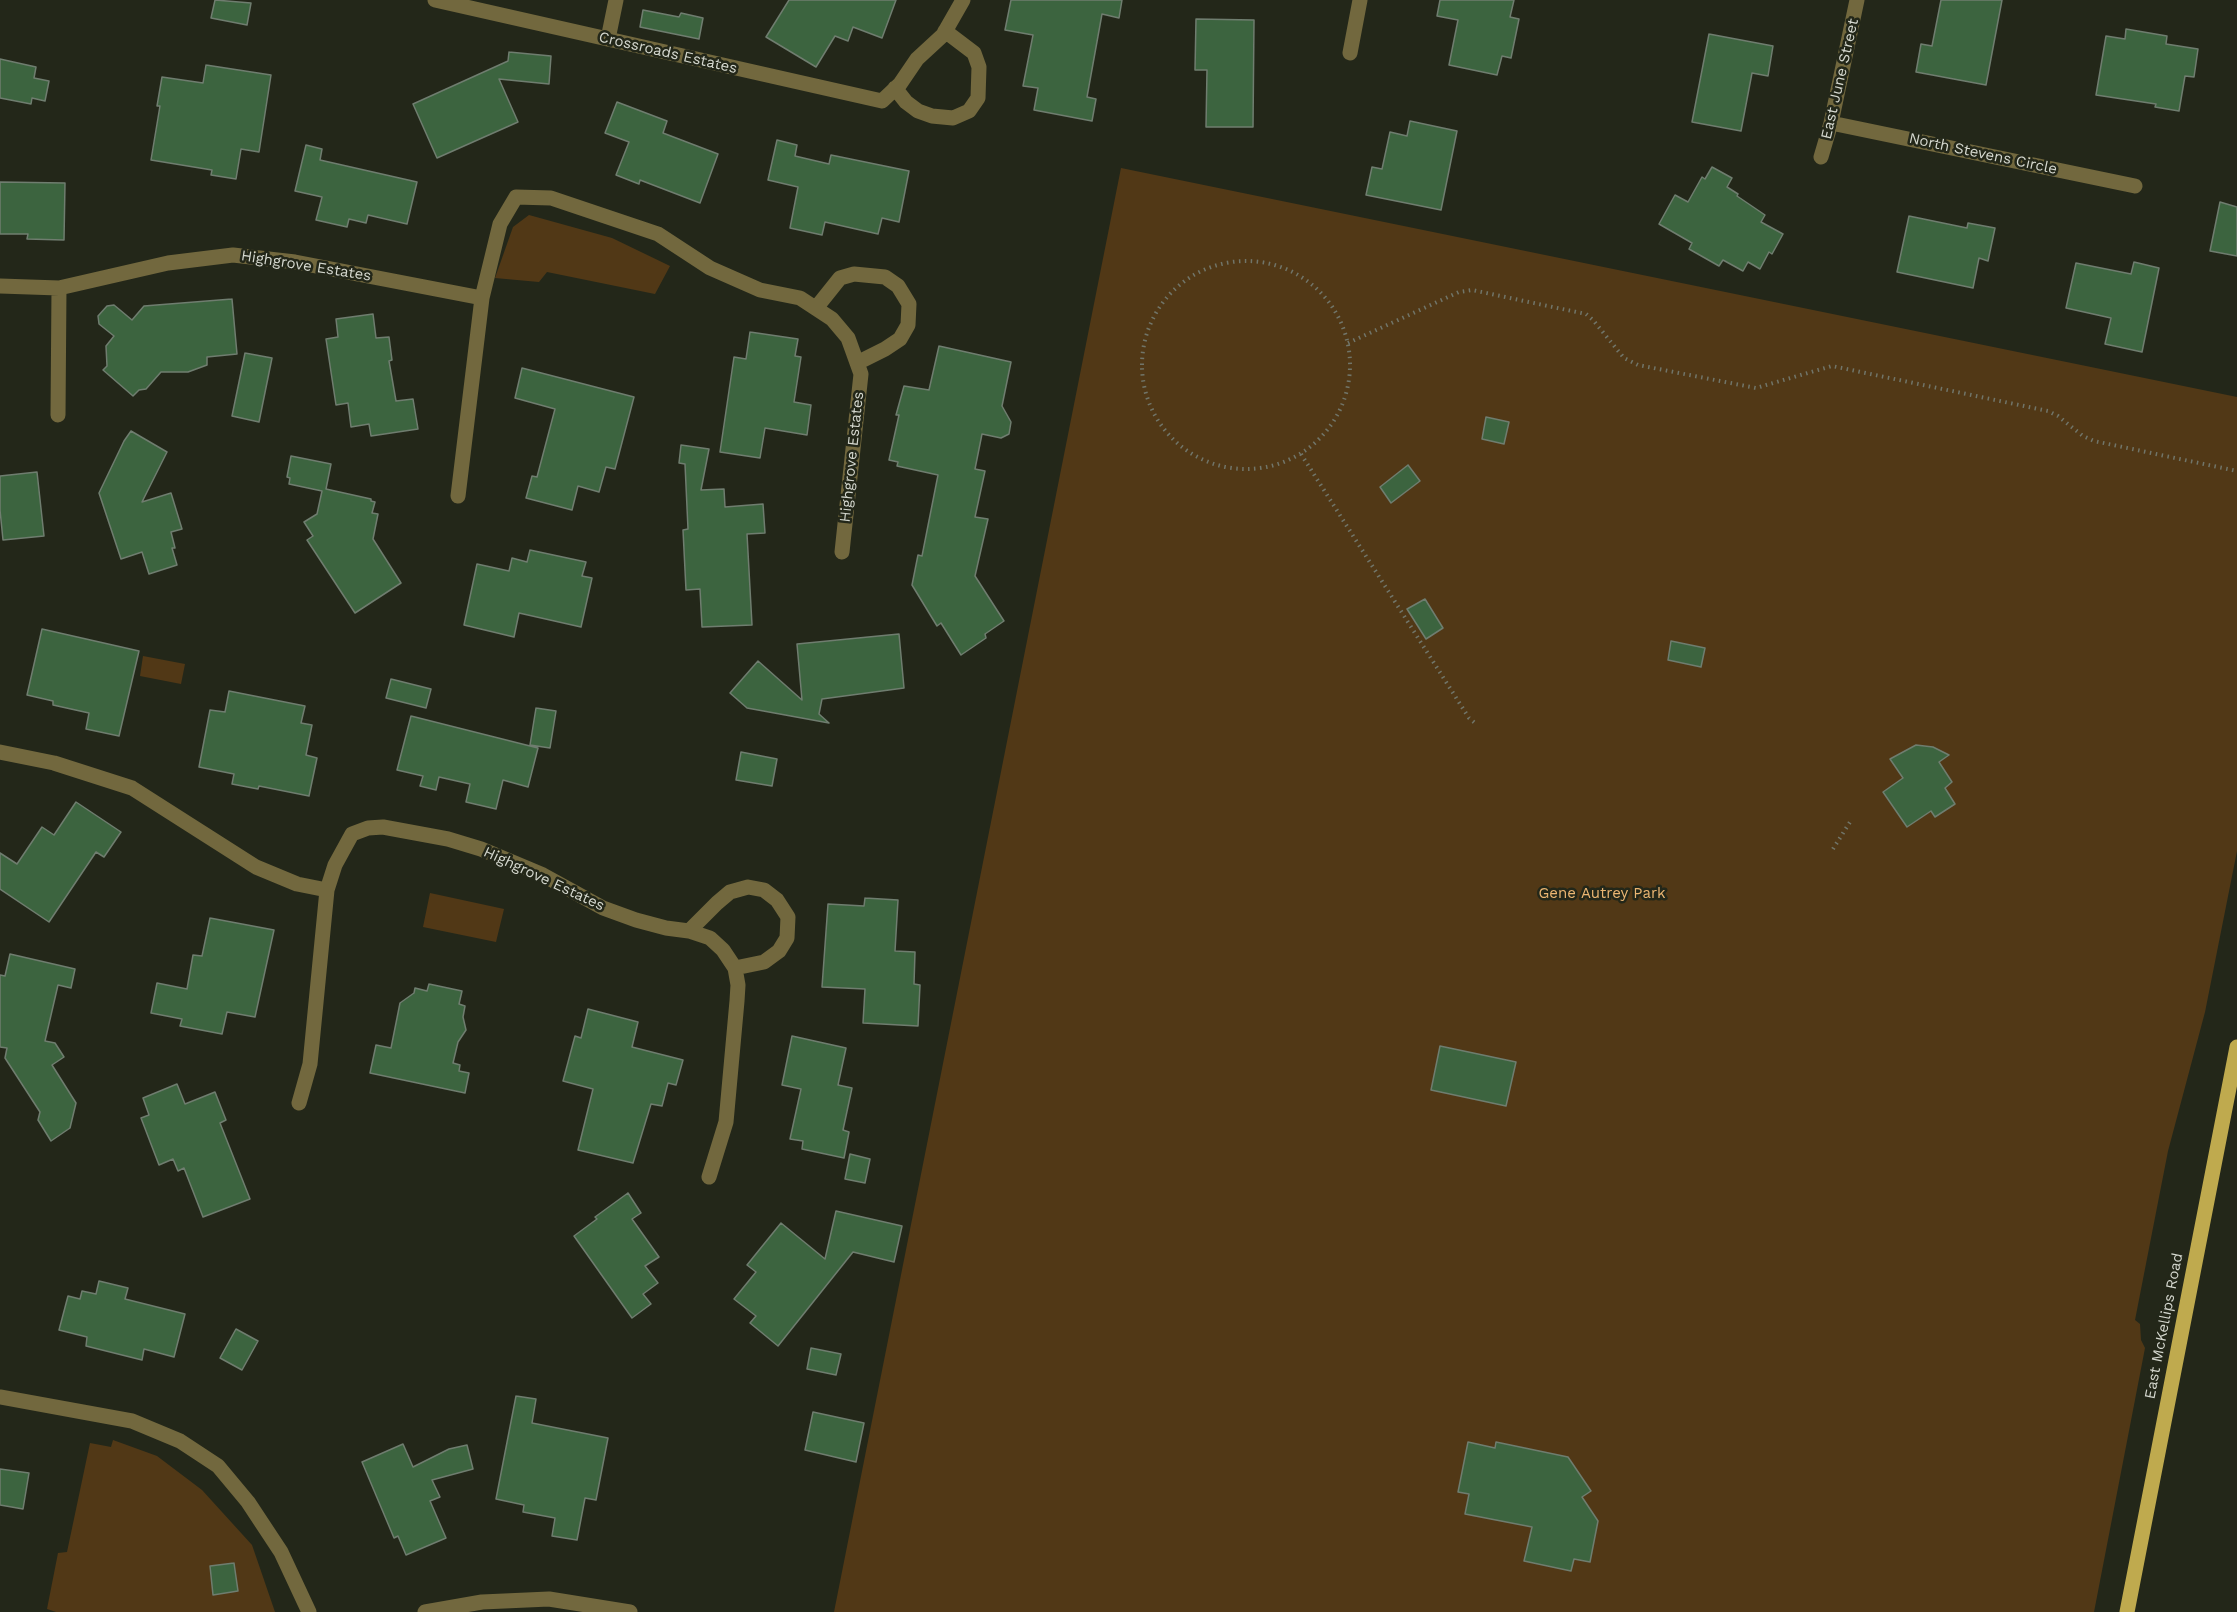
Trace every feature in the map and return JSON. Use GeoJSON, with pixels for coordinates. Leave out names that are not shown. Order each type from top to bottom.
{"type":"FeatureCollection","features":[{"type":"Feature","properties":{"kind":"main road","name":"East McKellips Road"},"geometry":{"type":"LineString","coordinates":[[2127,1612],[2237,1047]]}},
{"type":"Feature","properties":{"kind":"street","name":"Crossroads Estates"},"geometry":{"type":"LineString","coordinates":[[435,0],[882,102],[916,59],[945,31],[963,0]]}},
{"type":"Feature","properties":{"kind":"street"},"geometry":{"type":"LineString","coordinates":[[608,39],[616,0]]}},
{"type":"Feature","properties":{"kind":"street"},"geometry":{"type":"LineString","coordinates":[[1350,53],[1360,0]]}},
{"type":"Feature","properties":{"kind":"street","name":"East June Street"},"geometry":{"type":"LineString","coordinates":[[1821,157],[1831,123],[1857,0]]}},
{"type":"Feature","properties":{"kind":"street"},"geometry":{"type":"LineString","coordinates":[[895,88],[906,102],[918,111],[932,116],[953,118],[969,111],[978,98],[979,67],[974,53],[945,31]]}},
{"type":"Feature","properties":{"kind":"street","name":"North Stevens Circle"},"geometry":{"type":"LineString","coordinates":[[1831,123],[2135,186]]}},
{"type":"Feature","properties":{"kind":"street","name":"Highgrove Estates"},"geometry":{"type":"LineString","coordinates":[[458,496],[482,298],[500,224],[516,197],[551,198],[658,234],[710,268],[760,290],[800,298],[832,319],[848,338],[861,374],[842,552]]}},
{"type":"Feature","properties":{"kind":"street","name":"Highgrove Estates"},"geometry":{"type":"LineString","coordinates":[[0,286],[59,288],[168,263],[233,255],[296,262],[482,298]]}},
{"type":"Feature","properties":{"kind":"street"},"geometry":{"type":"LineString","coordinates":[[816,308],[840,278],[854,274],[885,277],[898,286],[909,304],[908,325],[900,339],[857,363]]}},
{"type":"Feature","properties":{"kind":"street"},"geometry":{"type":"LineString","coordinates":[[58,415],[59,288]]}},
{"type":"Feature","properties":{"kind":"street"},"geometry":{"type":"LineString","coordinates":[[0,752],[54,764],[132,788],[256,867],[297,884],[327,890]]}},
{"type":"Feature","properties":{"kind":"street","name":"Highgrove Estates"},"geometry":{"type":"LineString","coordinates":[[299,1103],[310,1064],[327,890],[335,865],[352,834],[368,828],[383,827],[448,839],[481,849],[543,875],[603,908],[666,928],[689,931],[710,938],[723,950],[735,968]]}},
{"type":"Feature","properties":{"kind":"street"},"geometry":{"type":"LineString","coordinates":[[689,931],[730,892],[748,886],[764,890],[777,900],[788,917],[787,938],[779,951],[764,962],[735,968],[738,985],[726,1122],[709,1177]]}},
{"type":"Feature","properties":{"kind":"street"},"geometry":{"type":"LineString","coordinates":[[0,1397],[132,1421],[180,1441],[218,1466],[248,1502],[281,1552],[309,1612]]}},
{"type":"Feature","properties":{"kind":"street"},"geometry":{"type":"LineString","coordinates":[[425,1612],[482,1602],[549,1599],[630,1612]]}},
{"type":"Feature","properties":{"kind":"path"},"geometry":{"type":"LineString","coordinates":[[1247,260],[1282,267],[1312,284],[1335,311],[1347,344],[1350,369],[1341,406],[1329,428],[1301,454],[1280,464],[1245,470],[1211,463],[1180,447],[1164,430],[1147,399],[1142,364],[1148,330],[1165,299],[1182,283],[1213,266],[1247,260]]}},
{"type":"Feature","properties":{"kind":"path"},"geometry":{"type":"LineString","coordinates":[[1347,344],[1463,291],[1472,290],[1586,314],[1624,358],[1638,365],[1751,388],[1765,387],[1832,366],[2048,411],[2083,436],[2094,441],[2237,471]]}},
{"type":"Feature","properties":{"kind":"path"},"geometry":{"type":"LineString","coordinates":[[1301,454],[1469,718],[1475,723]]}},
{"type":"Feature","properties":{"kind":"path"},"geometry":{"type":"LineString","coordinates":[[1833,849],[1850,822]]}},
{"type":"Feature","properties":{"kind":"green space","name":"Gene Autrey Park"},"geometry":{"type":"Polygon","coordinates":[[[1121,168],[2237,397],[2237,851],[2205,1012],[2168,1151],[2135,1320],[2140,1324],[2141,1340],[2145,1348],[2094,1612],[834,1612],[1121,168]]]}},
{"type":"Feature","properties":{"kind":"green space"},"geometry":{"type":"Polygon","coordinates":[[[529,215],[612,238],[670,266],[655,294],[547,272],[539,282],[495,278],[513,227],[529,215]]]}},
{"type":"Feature","properties":{"kind":"green space"},"geometry":{"type":"Polygon","coordinates":[[[143,656],[185,664],[181,684],[140,676],[143,656]]]}},
{"type":"Feature","properties":{"kind":"green space"},"geometry":{"type":"Polygon","coordinates":[[[430,893],[504,909],[496,942],[423,927],[430,893]]]}},
{"type":"Feature","properties":{"kind":"green space"},"geometry":{"type":"Polygon","coordinates":[[[113,1440],[157,1456],[202,1490],[252,1545],[275,1612],[56,1612],[47,1609],[58,1553],[67,1552],[90,1443],[111,1447],[113,1440]]]}},
{"type":"Feature","properties":{"kind":"building"},"geometry":{"type":"Polygon","coordinates":[[[215,0],[251,3],[247,25],[211,18],[215,0]]]}},
{"type":"Feature","properties":{"kind":"building"},"geometry":{"type":"Polygon","coordinates":[[[789,0],[896,0],[882,38],[853,27],[848,41],[835,36],[816,67],[766,37],[789,0]]]}},
{"type":"Feature","properties":{"kind":"building"},"geometry":{"type":"Polygon","coordinates":[[[1011,0],[1122,0],[1119,18],[1102,14],[1087,97],[1096,99],[1092,121],[1034,110],[1038,88],[1023,86],[1033,35],[1005,30],[1011,0]]]}},
{"type":"Feature","properties":{"kind":"building"},"geometry":{"type":"Polygon","coordinates":[[[1440,0],[1514,0],[1510,17],[1519,19],[1511,58],[1502,56],[1497,75],[1449,65],[1458,20],[1437,16],[1440,0]]]}},
{"type":"Feature","properties":{"kind":"building"},"geometry":{"type":"Polygon","coordinates":[[[1941,0],[2002,0],[1986,85],[1916,72],[1921,44],[1932,46],[1941,0]]]}},
{"type":"Feature","properties":{"kind":"building"},"geometry":{"type":"Polygon","coordinates":[[[643,10],[679,17],[681,13],[703,18],[699,39],[640,27],[643,10]]]}},
{"type":"Feature","properties":{"kind":"building"},"geometry":{"type":"Polygon","coordinates":[[[1196,19],[1254,20],[1253,127],[1206,127],[1207,70],[1195,70],[1196,19]]]}},
{"type":"Feature","properties":{"kind":"building"},"geometry":{"type":"Polygon","coordinates":[[[2126,29],[2167,36],[2166,44],[2198,49],[2194,77],[2185,76],[2179,111],[2155,107],[2156,104],[2096,95],[2106,36],[2125,39],[2126,29]]]}},
{"type":"Feature","properties":{"kind":"building"},"geometry":{"type":"Polygon","coordinates":[[[1709,34],[1773,46],[1768,76],[1752,73],[1741,131],[1692,122],[1709,34]]]}},
{"type":"Feature","properties":{"kind":"building"},"geometry":{"type":"Polygon","coordinates":[[[509,52],[551,56],[549,84],[499,79],[518,122],[437,158],[413,104],[508,61],[509,52]]]}},
{"type":"Feature","properties":{"kind":"building"},"geometry":{"type":"Polygon","coordinates":[[[0,59],[36,67],[34,78],[49,81],[45,101],[32,98],[31,104],[0,98],[0,59]]]}},
{"type":"Feature","properties":{"kind":"building"},"geometry":{"type":"Polygon","coordinates":[[[206,65],[271,75],[259,152],[241,149],[236,179],[211,175],[212,170],[151,160],[160,106],[157,106],[162,77],[203,83],[206,65]]]}},
{"type":"Feature","properties":{"kind":"building"},"geometry":{"type":"Polygon","coordinates":[[[617,102],[667,121],[663,133],[718,154],[700,203],[640,180],[639,184],[616,175],[629,142],[605,133],[617,102]]]}},
{"type":"Feature","properties":{"kind":"building"},"geometry":{"type":"Polygon","coordinates":[[[1410,121],[1457,131],[1441,210],[1366,195],[1372,167],[1382,169],[1390,132],[1407,136],[1410,121]]]}},
{"type":"Feature","properties":{"kind":"building"},"geometry":{"type":"Polygon","coordinates":[[[777,140],[797,145],[795,156],[829,164],[831,155],[909,171],[899,222],[882,218],[878,234],[825,222],[822,235],[790,228],[798,187],[768,180],[777,140]]]}},
{"type":"Feature","properties":{"kind":"building"},"geometry":{"type":"Polygon","coordinates":[[[306,145],[322,149],[320,160],[417,182],[407,224],[368,215],[366,223],[349,219],[347,227],[316,220],[322,197],[295,191],[306,145]]]}},
{"type":"Feature","properties":{"kind":"building"},"geometry":{"type":"Polygon","coordinates":[[[1712,167],[1732,178],[1727,187],[1765,215],[1761,222],[1783,234],[1772,254],[1769,252],[1760,269],[1748,262],[1743,271],[1723,260],[1719,266],[1689,249],[1692,243],[1659,224],[1675,195],[1688,202],[1702,177],[1705,179],[1712,167]]]}},
{"type":"Feature","properties":{"kind":"building"},"geometry":{"type":"Polygon","coordinates":[[[0,182],[65,183],[64,240],[27,239],[28,234],[0,234],[0,182]]]}},
{"type":"Feature","properties":{"kind":"building"},"geometry":{"type":"Polygon","coordinates":[[[2220,202],[2237,207],[2237,256],[2210,251],[2220,202]]]}},
{"type":"Feature","properties":{"kind":"building"},"geometry":{"type":"Polygon","coordinates":[[[1909,216],[1967,228],[1968,223],[1995,228],[1988,261],[1979,258],[1973,288],[1897,272],[1909,216]]]}},
{"type":"Feature","properties":{"kind":"building"},"geometry":{"type":"Polygon","coordinates":[[[2134,262],[2159,268],[2142,352],[2105,344],[2111,318],[2066,308],[2076,263],[2131,274],[2134,262]]]}},
{"type":"Feature","properties":{"kind":"building"},"geometry":{"type":"Polygon","coordinates":[[[232,299],[237,354],[207,357],[207,365],[188,372],[161,372],[146,389],[139,390],[133,396],[103,370],[107,366],[106,346],[114,336],[99,324],[98,316],[107,306],[114,305],[132,320],[144,306],[232,299]]]}},
{"type":"Feature","properties":{"kind":"building"},"geometry":{"type":"Polygon","coordinates":[[[373,314],[376,338],[389,337],[392,360],[389,361],[396,401],[413,399],[418,429],[371,436],[369,424],[351,427],[348,403],[336,405],[326,339],[338,337],[336,319],[373,314]]]}},
{"type":"Feature","properties":{"kind":"building"},"geometry":{"type":"Polygon","coordinates":[[[750,332],[798,339],[795,356],[801,357],[794,402],[811,405],[807,435],[765,428],[760,458],[720,452],[734,357],[746,359],[750,332]]]}},
{"type":"Feature","properties":{"kind":"building"},"geometry":{"type":"Polygon","coordinates":[[[939,346],[1011,362],[1002,406],[1011,422],[1009,434],[1001,438],[982,434],[975,469],[985,471],[975,517],[988,519],[975,576],[1004,621],[985,634],[986,638],[961,655],[941,623],[937,626],[912,585],[918,555],[922,556],[938,475],[897,466],[898,462],[889,460],[899,415],[896,415],[904,386],[929,390],[939,346]]]}},
{"type":"Feature","properties":{"kind":"building"},"geometry":{"type":"Polygon","coordinates":[[[245,353],[272,358],[259,422],[232,416],[245,353]]]}},
{"type":"Feature","properties":{"kind":"building"},"geometry":{"type":"Polygon","coordinates":[[[522,368],[634,397],[615,469],[606,467],[599,492],[578,486],[572,510],[526,498],[532,476],[537,477],[555,409],[515,398],[522,368]]]}},
{"type":"Feature","properties":{"kind":"building"},"geometry":{"type":"Polygon","coordinates":[[[1486,417],[1509,422],[1504,444],[1482,439],[1486,417]]]}},
{"type":"Feature","properties":{"kind":"building"},"geometry":{"type":"Polygon","coordinates":[[[131,431],[167,452],[142,502],[171,493],[182,529],[171,532],[175,548],[172,548],[177,565],[149,574],[142,552],[121,559],[99,493],[131,431]]]}},
{"type":"Feature","properties":{"kind":"building"},"geometry":{"type":"Polygon","coordinates":[[[681,445],[709,449],[701,490],[724,489],[725,507],[763,504],[765,533],[747,534],[752,625],[702,627],[700,589],[686,590],[683,530],[688,529],[685,464],[679,463],[681,445]]]}},
{"type":"Feature","properties":{"kind":"building"},"geometry":{"type":"Polygon","coordinates":[[[291,456],[331,464],[326,489],[371,499],[375,502],[372,513],[378,514],[373,539],[401,583],[355,613],[307,540],[313,536],[304,522],[317,514],[322,491],[289,484],[290,478],[287,477],[291,456]]]}},
{"type":"Feature","properties":{"kind":"building"},"geometry":{"type":"Polygon","coordinates":[[[1408,465],[1420,481],[1391,503],[1380,487],[1408,465]]]}},
{"type":"Feature","properties":{"kind":"building"},"geometry":{"type":"Polygon","coordinates":[[[37,472],[44,536],[3,540],[0,476],[37,472]]]}},
{"type":"Feature","properties":{"kind":"building"},"geometry":{"type":"Polygon","coordinates":[[[530,550],[586,562],[582,576],[592,578],[581,627],[519,613],[514,637],[464,625],[477,564],[509,571],[512,558],[527,562],[530,550]]]}},
{"type":"Feature","properties":{"kind":"building"},"geometry":{"type":"Polygon","coordinates":[[[1425,599],[1443,628],[1426,639],[1407,609],[1425,599]]]}},
{"type":"Feature","properties":{"kind":"building"},"geometry":{"type":"Polygon","coordinates":[[[42,629],[139,651],[119,736],[86,729],[89,713],[53,705],[53,701],[27,695],[42,629]]]}},
{"type":"Feature","properties":{"kind":"building"},"geometry":{"type":"Polygon","coordinates":[[[899,634],[904,688],[822,699],[819,714],[829,723],[747,708],[730,693],[758,661],[802,700],[797,644],[899,634]]]}},
{"type":"Feature","properties":{"kind":"building"},"geometry":{"type":"Polygon","coordinates":[[[1671,641],[1705,648],[1701,667],[1668,660],[1671,641]]]}},
{"type":"Feature","properties":{"kind":"building"},"geometry":{"type":"Polygon","coordinates":[[[391,679],[431,689],[426,708],[386,698],[391,679]]]}},
{"type":"Feature","properties":{"kind":"building"},"geometry":{"type":"Polygon","coordinates":[[[229,691],[305,706],[301,723],[312,725],[306,755],[317,758],[309,796],[259,786],[258,789],[232,784],[234,774],[199,767],[210,710],[225,712],[229,691]]]}},
{"type":"Feature","properties":{"kind":"building"},"geometry":{"type":"Polygon","coordinates":[[[536,708],[556,711],[550,748],[530,745],[536,708]]]}},
{"type":"Feature","properties":{"kind":"building"},"geometry":{"type":"Polygon","coordinates":[[[411,716],[538,748],[528,787],[503,780],[496,809],[466,802],[470,784],[439,777],[436,790],[420,786],[423,776],[397,770],[411,716]]]}},
{"type":"Feature","properties":{"kind":"building"},"geometry":{"type":"Polygon","coordinates":[[[1916,745],[1933,747],[1949,755],[1939,762],[1952,782],[1945,788],[1955,804],[1935,817],[1931,811],[1907,827],[1883,792],[1903,778],[1890,759],[1916,745]]]}},
{"type":"Feature","properties":{"kind":"building"},"geometry":{"type":"Polygon","coordinates":[[[741,752],[777,759],[772,786],[736,780],[741,752]]]}},
{"type":"Feature","properties":{"kind":"building"},"geometry":{"type":"Polygon","coordinates":[[[76,802],[121,832],[104,857],[96,852],[49,922],[0,889],[0,853],[17,864],[42,827],[54,835],[76,802]]]}},
{"type":"Feature","properties":{"kind":"building"},"geometry":{"type":"Polygon","coordinates":[[[865,898],[898,900],[895,951],[915,952],[914,984],[920,985],[918,1026],[863,1023],[865,989],[822,987],[828,904],[864,906],[865,898]]]}},
{"type":"Feature","properties":{"kind":"building"},"geometry":{"type":"Polygon","coordinates":[[[210,918],[274,930],[255,1017],[227,1012],[222,1034],[180,1026],[182,1019],[151,1013],[157,983],[187,989],[193,955],[202,956],[210,918]]]}},
{"type":"Feature","properties":{"kind":"building"},"geometry":{"type":"Polygon","coordinates":[[[10,954],[75,969],[71,988],[58,985],[45,1041],[55,1043],[64,1057],[52,1065],[76,1103],[70,1128],[51,1141],[38,1120],[40,1112],[5,1058],[7,1048],[0,1047],[0,975],[5,976],[10,954]]]}},
{"type":"Feature","properties":{"kind":"building"},"geometry":{"type":"Polygon","coordinates":[[[429,984],[462,991],[459,1004],[465,1006],[463,1017],[466,1030],[458,1042],[453,1063],[460,1065],[459,1071],[469,1073],[465,1093],[370,1073],[376,1045],[391,1048],[400,1003],[414,993],[415,988],[427,991],[429,984]]]}},
{"type":"Feature","properties":{"kind":"building"},"geometry":{"type":"Polygon","coordinates":[[[588,1009],[638,1022],[632,1047],[683,1060],[676,1085],[668,1083],[662,1106],[651,1104],[633,1163],[578,1150],[593,1089],[563,1081],[575,1036],[581,1038],[588,1009]]]}},
{"type":"Feature","properties":{"kind":"building"},"geometry":{"type":"Polygon","coordinates":[[[792,1036],[846,1048],[838,1085],[852,1088],[843,1130],[849,1132],[844,1158],[802,1149],[803,1141],[790,1139],[801,1089],[782,1085],[792,1036]]]}},
{"type":"Feature","properties":{"kind":"building"},"geometry":{"type":"Polygon","coordinates":[[[1440,1046],[1516,1062],[1506,1106],[1431,1090],[1440,1046]]]}},
{"type":"Feature","properties":{"kind":"building"},"geometry":{"type":"Polygon","coordinates":[[[177,1084],[185,1104],[215,1092],[226,1120],[220,1123],[250,1199],[203,1217],[184,1168],[178,1171],[173,1159],[159,1165],[141,1118],[149,1115],[143,1098],[177,1084]]]}},
{"type":"Feature","properties":{"kind":"building"},"geometry":{"type":"Polygon","coordinates":[[[850,1154],[870,1159],[865,1183],[845,1179],[850,1154]]]}},
{"type":"Feature","properties":{"kind":"building"},"geometry":{"type":"Polygon","coordinates":[[[628,1193],[641,1213],[632,1219],[659,1257],[645,1266],[658,1283],[643,1294],[651,1304],[632,1318],[574,1236],[628,1193]]]}},
{"type":"Feature","properties":{"kind":"building"},"geometry":{"type":"Polygon","coordinates":[[[836,1211],[902,1226],[894,1262],[853,1252],[778,1346],[750,1323],[756,1316],[734,1299],[756,1272],[747,1265],[781,1223],[825,1259],[836,1211]]]}},
{"type":"Feature","properties":{"kind":"building"},"geometry":{"type":"Polygon","coordinates":[[[99,1281],[128,1288],[125,1299],[185,1314],[174,1357],[144,1349],[142,1360],[86,1346],[87,1337],[59,1330],[68,1296],[80,1299],[82,1291],[96,1294],[99,1281]]]}},
{"type":"Feature","properties":{"kind":"building"},"geometry":{"type":"Polygon","coordinates":[[[236,1329],[258,1341],[242,1370],[220,1358],[236,1329]]]}},
{"type":"Feature","properties":{"kind":"building"},"geometry":{"type":"Polygon","coordinates":[[[811,1348],[841,1354],[836,1375],[807,1369],[811,1348]]]}},
{"type":"Feature","properties":{"kind":"building"},"geometry":{"type":"Polygon","coordinates":[[[516,1396],[536,1399],[532,1423],[608,1438],[596,1500],[585,1498],[577,1540],[552,1536],[555,1518],[523,1512],[524,1505],[496,1499],[516,1396]]]}},
{"type":"Feature","properties":{"kind":"building"},"geometry":{"type":"Polygon","coordinates":[[[813,1412],[864,1423],[856,1462],[805,1450],[813,1412]]]}},
{"type":"Feature","properties":{"kind":"building"},"geometry":{"type":"Polygon","coordinates":[[[1468,1442],[1495,1448],[1496,1442],[1568,1457],[1591,1491],[1582,1497],[1598,1521],[1590,1562],[1574,1559],[1571,1571],[1524,1561],[1532,1527],[1465,1514],[1469,1494],[1458,1492],[1468,1442]]]}},
{"type":"Feature","properties":{"kind":"building"},"geometry":{"type":"Polygon","coordinates":[[[403,1444],[413,1467],[449,1449],[467,1445],[473,1469],[432,1480],[440,1497],[430,1501],[446,1538],[406,1555],[398,1536],[394,1538],[362,1462],[403,1444]]]}},
{"type":"Feature","properties":{"kind":"building"},"geometry":{"type":"Polygon","coordinates":[[[0,1469],[29,1473],[23,1509],[0,1505],[0,1469]]]}},
{"type":"Feature","properties":{"kind":"building"},"geometry":{"type":"Polygon","coordinates":[[[234,1563],[238,1591],[213,1595],[210,1566],[234,1563]]]}}]}
